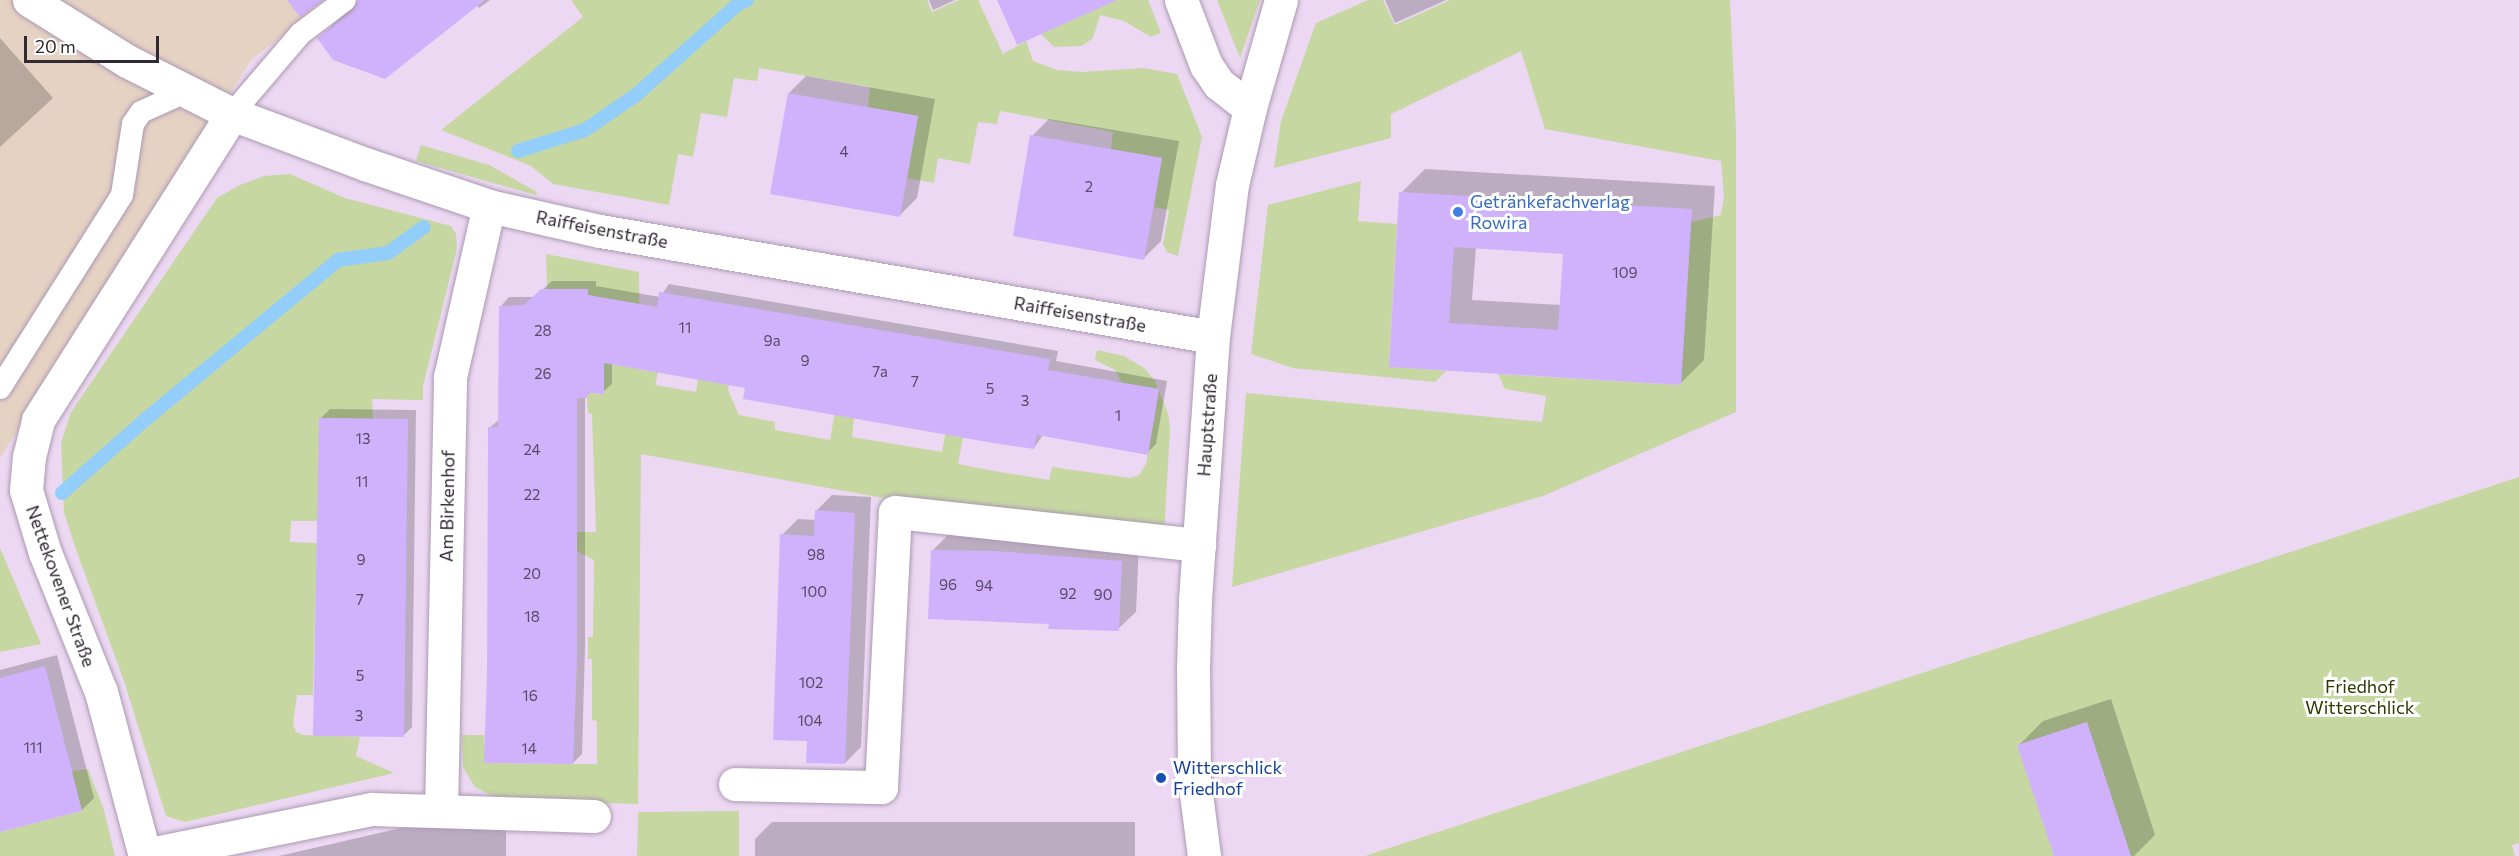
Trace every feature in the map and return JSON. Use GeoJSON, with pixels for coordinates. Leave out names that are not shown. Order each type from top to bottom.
{"type":"FeatureCollection","features":[{"type":"Feature","properties":{"kind":"street","name":"Raiffeisenstraße"},"geometry":{"type":"LineString","coordinates":[[29,0],[127,60],[185,92],[232,114],[365,164],[489,206],[612,233],[1213,337]]}},
{"type":"Feature","properties":{"kind":"street"},"geometry":{"type":"LineString","coordinates":[[1181,0],[1206,65],[1219,84],[1250,108]]}},
{"type":"Feature","properties":{"kind":"street","name":"Hauptstraße"},"geometry":{"type":"LineString","coordinates":[[1204,856],[1194,778],[1194,656],[1213,337],[1232,185],[1250,108],[1281,0]]}},
{"type":"Feature","properties":{"kind":"street","name":"Nettekovener Straße"},"geometry":{"type":"LineString","coordinates":[[145,856],[101,692],[45,553],[26,490],[29,457],[38,420],[232,114]]}},
{"type":"Feature","properties":{"kind":"street","name":"Am Birkenhof"},"geometry":{"type":"LineString","coordinates":[[441,812],[450,377],[489,206]]}},
{"type":"Feature","properties":{"kind":"street"},"geometry":{"type":"LineString","coordinates":[[735,784],[881,787],[895,512],[1199,545]]}},
{"type":"Feature","properties":{"kind":"street"},"geometry":{"type":"LineString","coordinates":[[145,856],[372,809],[594,816]]}},
{"type":"Feature","properties":{"kind":"lane"},"geometry":{"type":"LineString","coordinates":[[232,114],[300,34],[345,0]]}},
{"type":"Feature","properties":{"kind":"lane"},"geometry":{"type":"LineString","coordinates":[[0,388],[122,195],[133,124],[141,112],[185,92]]}},
{"type":"Feature","properties":{"kind":"shaded area"},"geometry":{"type":"Polygon","coordinates":[[[0,0],[327,0],[251,60],[0,458],[0,0]]]}},
{"type":"Feature","properties":{"kind":"green space"},"geometry":{"type":"Polygon","coordinates":[[[571,0],[927,0],[932,12],[959,0],[978,0],[1003,54],[1026,41],[1033,61],[1057,70],[1082,72],[1144,68],[1177,74],[1202,137],[1178,256],[1167,252],[1163,244],[1169,210],[1154,207],[1162,158],[1111,149],[1113,132],[1000,111],[997,124],[978,122],[970,164],[938,158],[934,183],[907,178],[918,116],[868,107],[870,87],[759,68],[757,81],[734,78],[727,117],[701,113],[693,157],[678,154],[669,205],[553,184],[531,166],[441,130],[583,17],[571,0]]]}},
{"type":"Feature","properties":{"kind":"green space"},"geometry":{"type":"Polygon","coordinates":[[[1068,0],[1148,0],[1161,33],[1151,37],[1124,21],[1100,15],[1093,38],[1082,46],[1054,47],[1041,34],[1068,0]]]}},
{"type":"Feature","properties":{"kind":"green space"},"geometry":{"type":"Polygon","coordinates":[[[1217,0],[1260,0],[1240,58],[1217,0]]]}},
{"type":"Feature","properties":{"kind":"green space"},"geometry":{"type":"Polygon","coordinates":[[[1368,0],[1383,0],[1395,25],[1450,0],[1730,0],[1736,129],[1736,412],[1543,496],[1232,587],[1246,393],[1542,422],[1546,396],[1505,389],[1498,374],[1681,385],[1691,222],[1721,215],[1724,196],[1721,161],[1545,129],[1521,51],[1391,114],[1391,138],[1274,168],[1281,121],[1316,23],[1368,0]]]}},
{"type":"Feature","properties":{"kind":"green space"},"geometry":{"type":"Polygon","coordinates":[[[421,145],[489,165],[537,192],[536,195],[416,161],[421,145]]]}},
{"type":"Feature","properties":{"kind":"green space"},"geometry":{"type":"Polygon","coordinates":[[[290,174],[345,198],[451,226],[456,234],[457,248],[423,386],[423,400],[372,399],[373,419],[320,418],[318,502],[333,521],[291,521],[290,542],[317,543],[313,695],[297,695],[293,724],[296,732],[303,735],[360,737],[356,756],[394,773],[185,822],[166,816],[124,681],[74,544],[64,512],[61,443],[71,412],[217,198],[240,185],[264,176],[290,174]]]}},
{"type":"Feature","properties":{"kind":"green space"},"geometry":{"type":"Polygon","coordinates":[[[1361,181],[1358,221],[1397,224],[1389,366],[1446,371],[1435,382],[1293,368],[1251,354],[1268,205],[1361,181]]]}},
{"type":"Feature","properties":{"kind":"green space"},"geometry":{"type":"Polygon","coordinates":[[[546,254],[639,272],[640,370],[658,372],[655,385],[696,392],[698,379],[740,322],[728,390],[739,415],[775,422],[775,430],[830,440],[838,394],[854,418],[852,437],[942,452],[950,409],[968,412],[958,464],[1049,480],[1052,467],[1130,478],[1139,475],[1146,464],[1159,390],[1168,413],[1170,429],[1164,535],[933,507],[641,454],[638,804],[500,800],[475,787],[463,767],[462,735],[484,735],[486,763],[597,764],[597,721],[592,720],[592,659],[588,659],[588,637],[593,637],[594,560],[577,551],[577,532],[596,532],[592,414],[588,413],[587,398],[588,393],[604,394],[604,356],[588,312],[588,289],[547,289],[546,254]]]}},
{"type":"Feature","properties":{"kind":"green space"},"geometry":{"type":"Polygon","coordinates":[[[1097,350],[1124,356],[1144,368],[1155,381],[1158,389],[1122,383],[1115,370],[1095,360],[1097,350]]]}},
{"type":"Feature","properties":{"kind":"green space","name":"Friedhof Witterschlick"},"geometry":{"type":"Polygon","coordinates":[[[2519,477],[2519,843],[2512,845],[2515,856],[1365,856],[2519,477]]]}},
{"type":"Feature","properties":{"kind":"green space"},"geometry":{"type":"Polygon","coordinates":[[[0,548],[41,644],[0,652],[0,548]]]}},
{"type":"Feature","properties":{"kind":"green space"},"geometry":{"type":"Polygon","coordinates":[[[88,769],[104,810],[115,856],[0,856],[0,832],[82,811],[72,771],[88,769]]]}},
{"type":"Feature","properties":{"kind":"green space"},"geometry":{"type":"Polygon","coordinates":[[[739,811],[739,856],[637,856],[638,812],[739,811]]]}},
{"type":"Feature","properties":{"kind":"building"},"geometry":{"type":"Polygon","coordinates":[[[287,0],[323,0],[300,17],[287,0]]]}},
{"type":"Feature","properties":{"kind":"building"},"geometry":{"type":"Polygon","coordinates":[[[358,0],[485,0],[385,79],[333,60],[317,38],[353,11],[358,0]]]}},
{"type":"Feature","properties":{"kind":"building"},"geometry":{"type":"Polygon","coordinates":[[[997,0],[1117,0],[1017,45],[997,0]]]}},
{"type":"Feature","properties":{"kind":"building"},"geometry":{"type":"Polygon","coordinates":[[[788,93],[918,116],[900,217],[770,194],[788,93]]]}},
{"type":"Feature","properties":{"kind":"building"},"geometry":{"type":"Polygon","coordinates":[[[1030,135],[1162,158],[1144,260],[1013,236],[1030,135]]]}},
{"type":"Feature","properties":{"kind":"building"},"geometry":{"type":"Polygon","coordinates":[[[1399,192],[1692,209],[1681,385],[1389,367],[1399,192]],[[1454,247],[1449,323],[1558,330],[1563,254],[1454,247]]]}},
{"type":"Feature","properties":{"kind":"building"},"geometry":{"type":"Polygon","coordinates":[[[541,289],[588,289],[588,295],[657,307],[659,292],[1050,359],[1048,370],[1159,389],[1148,455],[1037,435],[1034,449],[993,443],[743,399],[745,388],[604,363],[604,394],[588,393],[587,398],[577,398],[577,659],[573,764],[484,763],[487,673],[488,427],[498,427],[499,306],[524,305],[541,289]]]}},
{"type":"Feature","properties":{"kind":"building"},"geometry":{"type":"Polygon","coordinates":[[[319,418],[408,419],[404,737],[313,736],[319,418]]]}},
{"type":"Feature","properties":{"kind":"building"},"geometry":{"type":"Polygon","coordinates":[[[815,510],[855,513],[845,764],[806,763],[807,741],[773,740],[780,534],[814,536],[815,510]]]}},
{"type":"Feature","properties":{"kind":"building"},"geometry":{"type":"Polygon","coordinates":[[[931,550],[995,551],[1122,561],[1119,631],[1048,629],[1049,624],[928,619],[931,550]]]}},
{"type":"Feature","properties":{"kind":"building"},"geometry":{"type":"Polygon","coordinates":[[[45,666],[82,811],[0,832],[0,678],[45,666]]]}},
{"type":"Feature","properties":{"kind":"building"},"geometry":{"type":"Polygon","coordinates":[[[2087,722],[2131,856],[2054,856],[2017,745],[2087,722]]]}},
{"type":"Feature","properties":{"kind":"waterway"},"geometry":{"type":"LineString","coordinates":[[518,151],[585,130],[636,95],[738,4],[747,0]]}},
{"type":"Feature","properties":{"kind":"waterway"},"geometry":{"type":"LineString","coordinates":[[62,493],[146,419],[338,260],[388,253],[424,227]]}},
{"type":"Feature","properties":{"kind":"place","name":"Getränkefachverlag Rowira"},"geometry":{"type":"Point","coordinates":[1458,212]}},
{"type":"Feature","properties":{"kind":"place","name":"Witterschlick Friedhof"},"geometry":{"type":"Point","coordinates":[1161,778]}}]}
